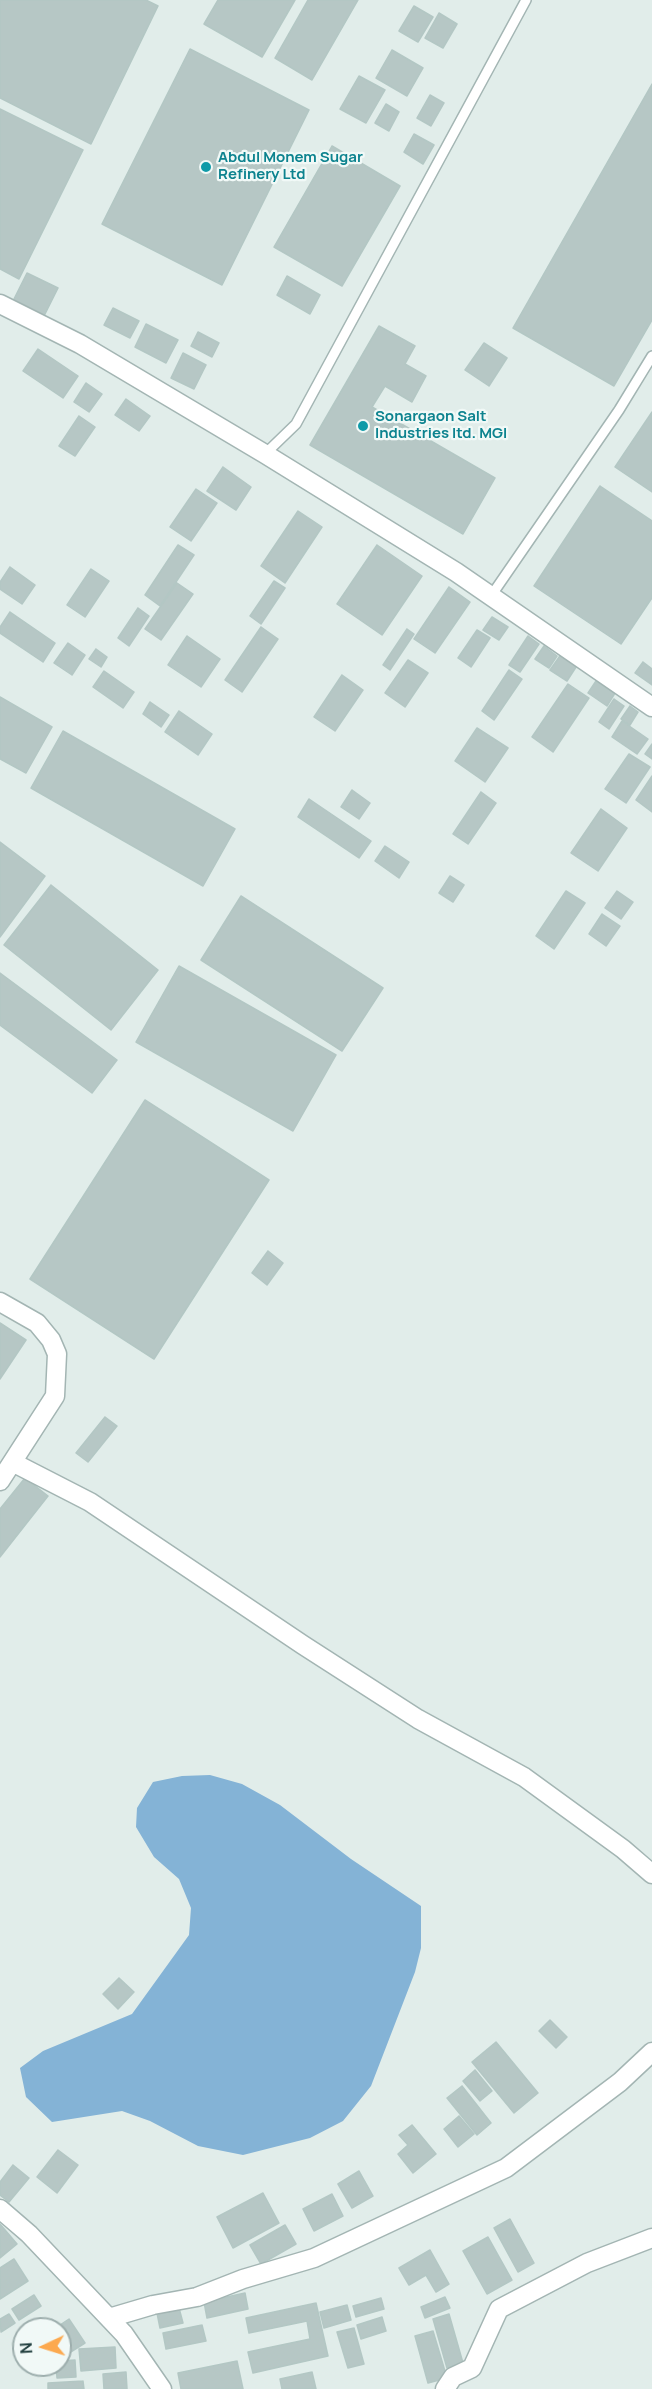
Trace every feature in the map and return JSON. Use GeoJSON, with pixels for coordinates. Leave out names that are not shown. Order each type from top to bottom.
{"type":"FeatureCollection","features":[{"type":"Feature","properties":{"kind":"street"},"geometry":{"type":"LineString","coordinates":[[0,304],[80,344],[265,454],[491,596],[652,707]]}},
{"type":"Feature","properties":{"kind":"street"},"geometry":{"type":"LineString","coordinates":[[0,1302],[37,1323],[51,1340],[57,1354],[55,1396],[14,1463],[0,1481]]}},
{"type":"Feature","properties":{"kind":"street"},"geometry":{"type":"LineString","coordinates":[[14,1463],[90,1502],[418,1719],[524,1778],[623,1849],[652,1874]]}},
{"type":"Feature","properties":{"kind":"street"},"geometry":{"type":"LineString","coordinates":[[109,2319],[153,2305],[197,2297],[243,2279],[314,2258],[506,2168],[620,2082],[652,2052]]}},
{"type":"Feature","properties":{"kind":"street"},"geometry":{"type":"LineString","coordinates":[[0,2210],[29,2234],[124,2334],[162,2389]]}},
{"type":"Feature","properties":{"kind":"street"},"geometry":{"type":"LineString","coordinates":[[445,2389],[453,2377],[472,2368],[500,2309],[587,2263],[652,2238]]}},
{"type":"Feature","properties":{"kind":"lane"},"geometry":{"type":"LineString","coordinates":[[265,454],[296,424],[526,0]]}},
{"type":"Feature","properties":{"kind":"lane"},"geometry":{"type":"LineString","coordinates":[[491,596],[619,410],[652,356]]}},
{"type":"Feature","properties":{"kind":"water"},"geometry":{"type":"Polygon","coordinates":[[[210,1775],[242,1784],[280,1805],[351,1859],[421,1906],[421,1948],[415,1972],[371,2086],[343,2121],[310,2138],[243,2155],[198,2146],[150,2121],[122,2111],[52,2122],[26,2097],[20,2068],[43,2051],[132,2014],[189,1935],[191,1908],[179,1879],[154,1857],[136,1827],[137,1808],[153,1782],[182,1776],[210,1775]]]}},
{"type":"Feature","properties":{"kind":"building"},"geometry":{"type":"Polygon","coordinates":[[[0,0],[146,0],[158,6],[91,144],[0,98],[0,0]]]}},
{"type":"Feature","properties":{"kind":"building"},"geometry":{"type":"Polygon","coordinates":[[[218,0],[295,0],[262,57],[204,24],[218,0]]]}},
{"type":"Feature","properties":{"kind":"building"},"geometry":{"type":"Polygon","coordinates":[[[308,0],[358,0],[312,80],[275,58],[308,0]]]}},
{"type":"Feature","properties":{"kind":"building"},"geometry":{"type":"Polygon","coordinates":[[[414,6],[433,17],[418,42],[399,31],[414,6]]]}},
{"type":"Feature","properties":{"kind":"building"},"geometry":{"type":"Polygon","coordinates":[[[439,13],[457,24],[443,48],[425,38],[439,13]]]}},
{"type":"Feature","properties":{"kind":"building","name":"Abdul Monem Sugar Refinery Ltd"},"geometry":{"type":"Polygon","coordinates":[[[190,49],[309,110],[222,285],[102,224],[190,49]]]}},
{"type":"Feature","properties":{"kind":"building"},"geometry":{"type":"Polygon","coordinates":[[[392,50],[423,68],[407,96],[376,78],[392,50]]]}},
{"type":"Feature","properties":{"kind":"building"},"geometry":{"type":"Polygon","coordinates":[[[359,76],[385,90],[366,123],[340,109],[359,76]]]}},
{"type":"Feature","properties":{"kind":"building"},"geometry":{"type":"Polygon","coordinates":[[[652,84],[652,320],[614,386],[513,328],[652,84]]]}},
{"type":"Feature","properties":{"kind":"building"},"geometry":{"type":"Polygon","coordinates":[[[430,95],[444,103],[431,126],[417,118],[430,95]]]}},
{"type":"Feature","properties":{"kind":"building"},"geometry":{"type":"Polygon","coordinates":[[[386,104],[399,112],[389,131],[375,123],[386,104]]]}},
{"type":"Feature","properties":{"kind":"building"},"geometry":{"type":"Polygon","coordinates":[[[0,109],[83,150],[19,279],[0,269],[0,109]]]}},
{"type":"Feature","properties":{"kind":"building"},"geometry":{"type":"Polygon","coordinates":[[[414,134],[434,145],[423,164],[404,152],[414,134]]]}},
{"type":"Feature","properties":{"kind":"building"},"geometry":{"type":"Polygon","coordinates":[[[332,146],[400,186],[342,286],[274,247],[332,146]]]}},
{"type":"Feature","properties":{"kind":"building"},"geometry":{"type":"Polygon","coordinates":[[[27,273],[58,288],[44,316],[13,301],[27,273]]]}},
{"type":"Feature","properties":{"kind":"building"},"geometry":{"type":"Polygon","coordinates":[[[287,276],[320,295],[310,314],[277,295],[287,276]]]}},
{"type":"Feature","properties":{"kind":"building"},"geometry":{"type":"Polygon","coordinates":[[[113,308],[139,321],[130,338],[104,325],[113,308]]]}},
{"type":"Feature","properties":{"kind":"building"},"geometry":{"type":"Polygon","coordinates":[[[146,324],[178,340],[166,363],[135,347],[146,324]]]}},
{"type":"Feature","properties":{"kind":"building","name":"Sonargaon Salt Industries ltd. MGI"},"geometry":{"type":"Polygon","coordinates":[[[379,326],[415,346],[405,364],[426,376],[412,402],[385,386],[372,407],[495,478],[463,534],[310,445],[379,326]]]}},
{"type":"Feature","properties":{"kind":"building"},"geometry":{"type":"Polygon","coordinates":[[[198,332],[219,343],[212,357],[191,346],[198,332]]]}},
{"type":"Feature","properties":{"kind":"building"},"geometry":{"type":"Polygon","coordinates":[[[484,343],[507,358],[489,386],[465,370],[484,343]]]}},
{"type":"Feature","properties":{"kind":"building"},"geometry":{"type":"Polygon","coordinates":[[[38,349],[78,376],[63,398],[23,371],[38,349]]]}},
{"type":"Feature","properties":{"kind":"building"},"geometry":{"type":"Polygon","coordinates":[[[183,353],[206,365],[194,389],[171,378],[183,353]]]}},
{"type":"Feature","properties":{"kind":"building"},"geometry":{"type":"Polygon","coordinates":[[[86,383],[102,394],[89,412],[74,402],[86,383]]]}},
{"type":"Feature","properties":{"kind":"building"},"geometry":{"type":"Polygon","coordinates":[[[126,399],[150,416],[139,431],[115,415],[126,399]]]}},
{"type":"Feature","properties":{"kind":"building"},"geometry":{"type":"Polygon","coordinates":[[[652,412],[652,492],[615,467],[652,412]]]}},
{"type":"Feature","properties":{"kind":"building"},"geometry":{"type":"Polygon","coordinates":[[[79,416],[95,427],[75,456],[59,446],[79,416]]]}},
{"type":"Feature","properties":{"kind":"building"},"geometry":{"type":"Polygon","coordinates":[[[223,467],[251,487],[236,510],[207,491],[223,467]]]}},
{"type":"Feature","properties":{"kind":"building"},"geometry":{"type":"Polygon","coordinates":[[[600,486],[652,521],[652,598],[621,644],[534,586],[600,486]]]}},
{"type":"Feature","properties":{"kind":"building"},"geometry":{"type":"Polygon","coordinates":[[[196,489],[217,503],[191,541],[170,527],[196,489]]]}},
{"type":"Feature","properties":{"kind":"building"},"geometry":{"type":"Polygon","coordinates":[[[298,511],[322,527],[285,583],[261,566],[298,511]]]}},
{"type":"Feature","properties":{"kind":"building"},"geometry":{"type":"Polygon","coordinates":[[[178,545],[194,555],[160,606],[145,595],[178,545]]]}},
{"type":"Feature","properties":{"kind":"building"},"geometry":{"type":"Polygon","coordinates":[[[377,545],[422,576],[382,635],[337,604],[377,545]]]}},
{"type":"Feature","properties":{"kind":"building"},"geometry":{"type":"Polygon","coordinates":[[[10,567],[35,585],[22,604],[0,589],[0,582],[10,567]]]}},
{"type":"Feature","properties":{"kind":"building"},"geometry":{"type":"Polygon","coordinates":[[[91,569],[109,581],[85,617],[67,605],[91,569]]]}},
{"type":"Feature","properties":{"kind":"building"},"geometry":{"type":"Polygon","coordinates":[[[274,581],[285,588],[261,624],[250,616],[274,581]]]}},
{"type":"Feature","properties":{"kind":"building"},"geometry":{"type":"Polygon","coordinates":[[[177,583],[193,594],[161,640],[145,629],[177,583]]]}},
{"type":"Feature","properties":{"kind":"building"},"geometry":{"type":"Polygon","coordinates":[[[449,587],[470,602],[435,653],[414,639],[449,587]]]}},
{"type":"Feature","properties":{"kind":"building"},"geometry":{"type":"Polygon","coordinates":[[[138,608],[149,616],[129,646],[118,638],[138,608]]]}},
{"type":"Feature","properties":{"kind":"building"},"geometry":{"type":"Polygon","coordinates":[[[10,612],[55,643],[43,662],[0,633],[0,627],[10,612]]]}},
{"type":"Feature","properties":{"kind":"building"},"geometry":{"type":"Polygon","coordinates":[[[492,617],[508,627],[499,640],[483,630],[492,617]]]}},
{"type":"Feature","properties":{"kind":"building"},"geometry":{"type":"Polygon","coordinates":[[[261,627],[278,639],[242,692],[225,680],[261,627]]]}},
{"type":"Feature","properties":{"kind":"building"},"geometry":{"type":"Polygon","coordinates":[[[407,629],[414,634],[390,670],[383,665],[407,629]]]}},
{"type":"Feature","properties":{"kind":"building"},"geometry":{"type":"Polygon","coordinates":[[[477,630],[490,638],[471,667],[458,658],[477,630]]]}},
{"type":"Feature","properties":{"kind":"building"},"geometry":{"type":"Polygon","coordinates":[[[187,636],[220,659],[201,687],[168,665],[187,636]]]}},
{"type":"Feature","properties":{"kind":"building"},"geometry":{"type":"Polygon","coordinates":[[[528,636],[539,644],[520,672],[509,665],[528,636]]]}},
{"type":"Feature","properties":{"kind":"building"},"geometry":{"type":"Polygon","coordinates":[[[68,643],[85,655],[72,675],[54,663],[68,643]]]}},
{"type":"Feature","properties":{"kind":"building"},"geometry":{"type":"Polygon","coordinates":[[[544,646],[557,656],[549,668],[535,659],[544,646]]]}},
{"type":"Feature","properties":{"kind":"building"},"geometry":{"type":"Polygon","coordinates":[[[96,649],[107,657],[101,667],[89,659],[96,649]]]}},
{"type":"Feature","properties":{"kind":"building"},"geometry":{"type":"Polygon","coordinates":[[[562,653],[578,664],[567,681],[550,670],[562,653]]]}},
{"type":"Feature","properties":{"kind":"building"},"geometry":{"type":"Polygon","coordinates":[[[408,660],[428,673],[405,707],[385,693],[408,660]]]}},
{"type":"Feature","properties":{"kind":"building"},"geometry":{"type":"Polygon","coordinates":[[[643,662],[652,669],[652,685],[635,673],[643,662]]]}},
{"type":"Feature","properties":{"kind":"building"},"geometry":{"type":"Polygon","coordinates":[[[509,670],[522,679],[494,720],[482,711],[509,670]]]}},
{"type":"Feature","properties":{"kind":"building"},"geometry":{"type":"Polygon","coordinates":[[[104,671],[134,692],[123,708],[93,687],[104,671]]]}},
{"type":"Feature","properties":{"kind":"building"},"geometry":{"type":"Polygon","coordinates":[[[342,675],[363,690],[335,731],[314,717],[342,675]]]}},
{"type":"Feature","properties":{"kind":"building"},"geometry":{"type":"Polygon","coordinates":[[[596,681],[615,693],[607,706],[588,693],[596,681]]]}},
{"type":"Feature","properties":{"kind":"building"},"geometry":{"type":"Polygon","coordinates":[[[568,684],[589,698],[553,752],[532,737],[568,684]]]}},
{"type":"Feature","properties":{"kind":"building"},"geometry":{"type":"Polygon","coordinates":[[[0,697],[52,727],[26,773],[0,759],[0,697]]]}},
{"type":"Feature","properties":{"kind":"building"},"geometry":{"type":"Polygon","coordinates":[[[614,699],[624,706],[609,729],[599,722],[614,699]]]}},
{"type":"Feature","properties":{"kind":"building"},"geometry":{"type":"Polygon","coordinates":[[[150,702],[169,715],[161,727],[143,714],[150,702]]]}},
{"type":"Feature","properties":{"kind":"building"},"geometry":{"type":"Polygon","coordinates":[[[630,706],[638,712],[630,725],[621,719],[630,706]]]}},
{"type":"Feature","properties":{"kind":"building"},"geometry":{"type":"Polygon","coordinates":[[[179,711],[212,734],[198,755],[165,732],[179,711]]]}},
{"type":"Feature","properties":{"kind":"building"},"geometry":{"type":"Polygon","coordinates":[[[622,721],[648,739],[637,754],[612,737],[622,721]]]}},
{"type":"Feature","properties":{"kind":"building"},"geometry":{"type":"Polygon","coordinates":[[[477,728],[508,748],[485,782],[455,761],[477,728]]]}},
{"type":"Feature","properties":{"kind":"building"},"geometry":{"type":"Polygon","coordinates":[[[63,731],[235,829],[203,886],[31,788],[63,731]]]}},
{"type":"Feature","properties":{"kind":"building"},"geometry":{"type":"Polygon","coordinates":[[[652,744],[652,759],[645,754],[652,744]]]}},
{"type":"Feature","properties":{"kind":"building"},"geometry":{"type":"Polygon","coordinates":[[[629,754],[650,767],[626,803],[605,789],[629,754]]]}},
{"type":"Feature","properties":{"kind":"building"},"geometry":{"type":"Polygon","coordinates":[[[652,776],[652,812],[636,800],[652,776]]]}},
{"type":"Feature","properties":{"kind":"building"},"geometry":{"type":"Polygon","coordinates":[[[352,790],[370,803],[359,819],[341,807],[352,790]]]}},
{"type":"Feature","properties":{"kind":"building"},"geometry":{"type":"Polygon","coordinates":[[[481,792],[496,803],[468,844],[453,834],[481,792]]]}},
{"type":"Feature","properties":{"kind":"building"},"geometry":{"type":"Polygon","coordinates":[[[309,799],[371,841],[359,858],[298,817],[309,799]]]}},
{"type":"Feature","properties":{"kind":"building"},"geometry":{"type":"Polygon","coordinates":[[[601,809],[627,828],[598,871],[571,853],[601,809]]]}},
{"type":"Feature","properties":{"kind":"building"},"geometry":{"type":"Polygon","coordinates":[[[0,842],[45,876],[0,937],[0,842]]]}},
{"type":"Feature","properties":{"kind":"building"},"geometry":{"type":"Polygon","coordinates":[[[385,846],[409,862],[399,878],[375,861],[385,846]]]}},
{"type":"Feature","properties":{"kind":"building"},"geometry":{"type":"Polygon","coordinates":[[[450,876],[464,885],[453,902],[439,893],[450,876]]]}},
{"type":"Feature","properties":{"kind":"building"},"geometry":{"type":"Polygon","coordinates":[[[51,885],[158,970],[111,1030],[4,945],[51,885]]]}},
{"type":"Feature","properties":{"kind":"building"},"geometry":{"type":"Polygon","coordinates":[[[566,891],[585,903],[554,949],[536,936],[566,891]]]}},
{"type":"Feature","properties":{"kind":"building"},"geometry":{"type":"Polygon","coordinates":[[[617,891],[633,902],[621,919],[605,908],[617,891]]]}},
{"type":"Feature","properties":{"kind":"building"},"geometry":{"type":"Polygon","coordinates":[[[241,896],[383,988],[342,1051],[201,960],[241,896]]]}},
{"type":"Feature","properties":{"kind":"building"},"geometry":{"type":"Polygon","coordinates":[[[602,914],[620,926],[606,946],[589,934],[602,914]]]}},
{"type":"Feature","properties":{"kind":"building"},"geometry":{"type":"Polygon","coordinates":[[[179,966],[336,1055],[293,1131],[136,1042],[179,966]]]}},
{"type":"Feature","properties":{"kind":"building"},"geometry":{"type":"Polygon","coordinates":[[[0,973],[117,1060],[92,1093],[0,1025],[0,973]]]}},
{"type":"Feature","properties":{"kind":"building"},"geometry":{"type":"Polygon","coordinates":[[[145,1100],[269,1180],[154,1359],[30,1279],[145,1100]]]}},
{"type":"Feature","properties":{"kind":"building"},"geometry":{"type":"Polygon","coordinates":[[[268,1251],[283,1263],[267,1285],[252,1273],[268,1251]]]}},
{"type":"Feature","properties":{"kind":"building"},"geometry":{"type":"Polygon","coordinates":[[[0,1323],[26,1340],[0,1379],[0,1323]]]}},
{"type":"Feature","properties":{"kind":"building"},"geometry":{"type":"Polygon","coordinates":[[[105,1417],[117,1426],[88,1462],[76,1453],[105,1417]]]}},
{"type":"Feature","properties":{"kind":"building"},"geometry":{"type":"Polygon","coordinates":[[[25,1478],[48,1496],[0,1557],[0,1509],[25,1478]]]}},
{"type":"Feature","properties":{"kind":"building"},"geometry":{"type":"Polygon","coordinates":[[[119,1978],[134,1992],[118,2009],[103,1994],[119,1978]]]}},
{"type":"Feature","properties":{"kind":"building"},"geometry":{"type":"Polygon","coordinates":[[[550,2020],[567,2037],[556,2048],[539,2031],[550,2020]]]}},
{"type":"Feature","properties":{"kind":"building"},"geometry":{"type":"Polygon","coordinates":[[[496,2042],[538,2093],[514,2113],[472,2062],[496,2042]]]}},
{"type":"Feature","properties":{"kind":"building"},"geometry":{"type":"Polygon","coordinates":[[[475,2070],[492,2091],[480,2101],[463,2081],[475,2070]]]}},
{"type":"Feature","properties":{"kind":"building"},"geometry":{"type":"Polygon","coordinates":[[[462,2086],[491,2123],[477,2135],[447,2098],[462,2086]]]}},
{"type":"Feature","properties":{"kind":"building"},"geometry":{"type":"Polygon","coordinates":[[[459,2116],[474,2134],[458,2147],[444,2129],[459,2116]]]}},
{"type":"Feature","properties":{"kind":"building"},"geometry":{"type":"Polygon","coordinates":[[[412,2125],[436,2154],[413,2173],[398,2154],[408,2145],[399,2135],[412,2125]]]}},
{"type":"Feature","properties":{"kind":"building"},"geometry":{"type":"Polygon","coordinates":[[[58,2150],[78,2165],[57,2193],[37,2177],[58,2150]]]}},
{"type":"Feature","properties":{"kind":"building"},"geometry":{"type":"Polygon","coordinates":[[[13,2165],[29,2178],[9,2202],[0,2195],[0,2182],[13,2165]]]}},
{"type":"Feature","properties":{"kind":"building"},"geometry":{"type":"Polygon","coordinates":[[[359,2171],[373,2196],[352,2208],[338,2184],[359,2171]]]}},
{"type":"Feature","properties":{"kind":"building"},"geometry":{"type":"Polygon","coordinates":[[[263,2193],[279,2223],[233,2248],[217,2217],[263,2193]]]}},
{"type":"Feature","properties":{"kind":"building"},"geometry":{"type":"Polygon","coordinates":[[[332,2194],[343,2216],[314,2231],[303,2209],[332,2194]]]}},
{"type":"Feature","properties":{"kind":"building"},"geometry":{"type":"Polygon","coordinates":[[[510,2219],[534,2263],[518,2272],[494,2228],[510,2219]]]}},
{"type":"Feature","properties":{"kind":"building"},"geometry":{"type":"Polygon","coordinates":[[[0,2224],[17,2244],[0,2258],[0,2224]]]}},
{"type":"Feature","properties":{"kind":"building"},"geometry":{"type":"Polygon","coordinates":[[[285,2225],[296,2244],[261,2264],[250,2245],[285,2225]]]}},
{"type":"Feature","properties":{"kind":"building"},"geometry":{"type":"Polygon","coordinates":[[[488,2237],[512,2280],[487,2294],[463,2251],[488,2237]]]}},
{"type":"Feature","properties":{"kind":"building"},"geometry":{"type":"Polygon","coordinates":[[[430,2250],[449,2284],[436,2292],[426,2275],[409,2285],[399,2268],[430,2250]]]}},
{"type":"Feature","properties":{"kind":"building"},"geometry":{"type":"Polygon","coordinates":[[[14,2259],[28,2281],[0,2299],[0,2268],[14,2259]]]}},
{"type":"Feature","properties":{"kind":"building"},"geometry":{"type":"Polygon","coordinates":[[[245,2293],[248,2309],[207,2318],[204,2302],[245,2293]]]}},
{"type":"Feature","properties":{"kind":"building"},"geometry":{"type":"Polygon","coordinates":[[[34,2295],[41,2306],[24,2317],[17,2317],[12,2309],[34,2295]]]}},
{"type":"Feature","properties":{"kind":"building"},"geometry":{"type":"Polygon","coordinates":[[[445,2297],[450,2308],[425,2318],[421,2307],[445,2297]]]}},
{"type":"Feature","properties":{"kind":"building"},"geometry":{"type":"Polygon","coordinates":[[[381,2298],[384,2309],[356,2317],[353,2306],[381,2298]]]}},
{"type":"Feature","properties":{"kind":"building"},"geometry":{"type":"Polygon","coordinates":[[[316,2303],[328,2356],[253,2373],[248,2352],[310,2339],[307,2321],[249,2333],[246,2318],[316,2303]]]}},
{"type":"Feature","properties":{"kind":"building"},"geometry":{"type":"Polygon","coordinates":[[[347,2305],[351,2320],[324,2328],[320,2312],[347,2305]]]}},
{"type":"Feature","properties":{"kind":"building"},"geometry":{"type":"Polygon","coordinates":[[[179,2308],[183,2323],[160,2328],[157,2313],[179,2308]]]}},
{"type":"Feature","properties":{"kind":"building"},"geometry":{"type":"Polygon","coordinates":[[[9,2314],[12,2325],[1,2332],[0,2319],[9,2314]]]}},
{"type":"Feature","properties":{"kind":"building"},"geometry":{"type":"Polygon","coordinates":[[[449,2314],[463,2363],[447,2368],[433,2319],[449,2314]]]}},
{"type":"Feature","properties":{"kind":"building"},"geometry":{"type":"Polygon","coordinates":[[[382,2317],[386,2331],[361,2339],[357,2325],[382,2317]]]}},
{"type":"Feature","properties":{"kind":"building"},"geometry":{"type":"Polygon","coordinates":[[[72,2324],[85,2343],[72,2351],[72,2324]]]}},
{"type":"Feature","properties":{"kind":"building"},"geometry":{"type":"Polygon","coordinates":[[[202,2325],[206,2341],[166,2349],[163,2333],[202,2325]]]}},
{"type":"Feature","properties":{"kind":"building"},"geometry":{"type":"Polygon","coordinates":[[[354,2328],[364,2364],[348,2368],[337,2332],[354,2328]]]}},
{"type":"Feature","properties":{"kind":"building"},"geometry":{"type":"Polygon","coordinates":[[[433,2331],[447,2378],[428,2383],[415,2336],[433,2331]]]}},
{"type":"Feature","properties":{"kind":"building"},"geometry":{"type":"Polygon","coordinates":[[[115,2347],[116,2368],[81,2371],[79,2349],[115,2347]]]}},
{"type":"Feature","properties":{"kind":"building"},"geometry":{"type":"Polygon","coordinates":[[[72,2360],[75,2360],[76,2377],[57,2378],[72,2377],[72,2360]]]}},
{"type":"Feature","properties":{"kind":"building"},"geometry":{"type":"Polygon","coordinates":[[[237,2361],[243,2389],[181,2389],[178,2373],[237,2361]]]}},
{"type":"Feature","properties":{"kind":"building"},"geometry":{"type":"Polygon","coordinates":[[[126,2372],[127,2389],[104,2389],[103,2374],[126,2372]]]}},
{"type":"Feature","properties":{"kind":"building"},"geometry":{"type":"Polygon","coordinates":[[[312,2372],[316,2389],[282,2389],[280,2379],[312,2372]]]}},
{"type":"Feature","properties":{"kind":"building"},"geometry":{"type":"Polygon","coordinates":[[[83,2381],[84,2389],[48,2389],[48,2383],[83,2381]]]}},
{"type":"Feature","properties":{"kind":"place","name":"Abdul Monem Sugar Refinery Ltd"},"geometry":{"type":"Point","coordinates":[206,167]}},
{"type":"Feature","properties":{"kind":"place","name":"Sonargaon Salt Industries ltd. MGI"},"geometry":{"type":"Point","coordinates":[363,426]}}]}
